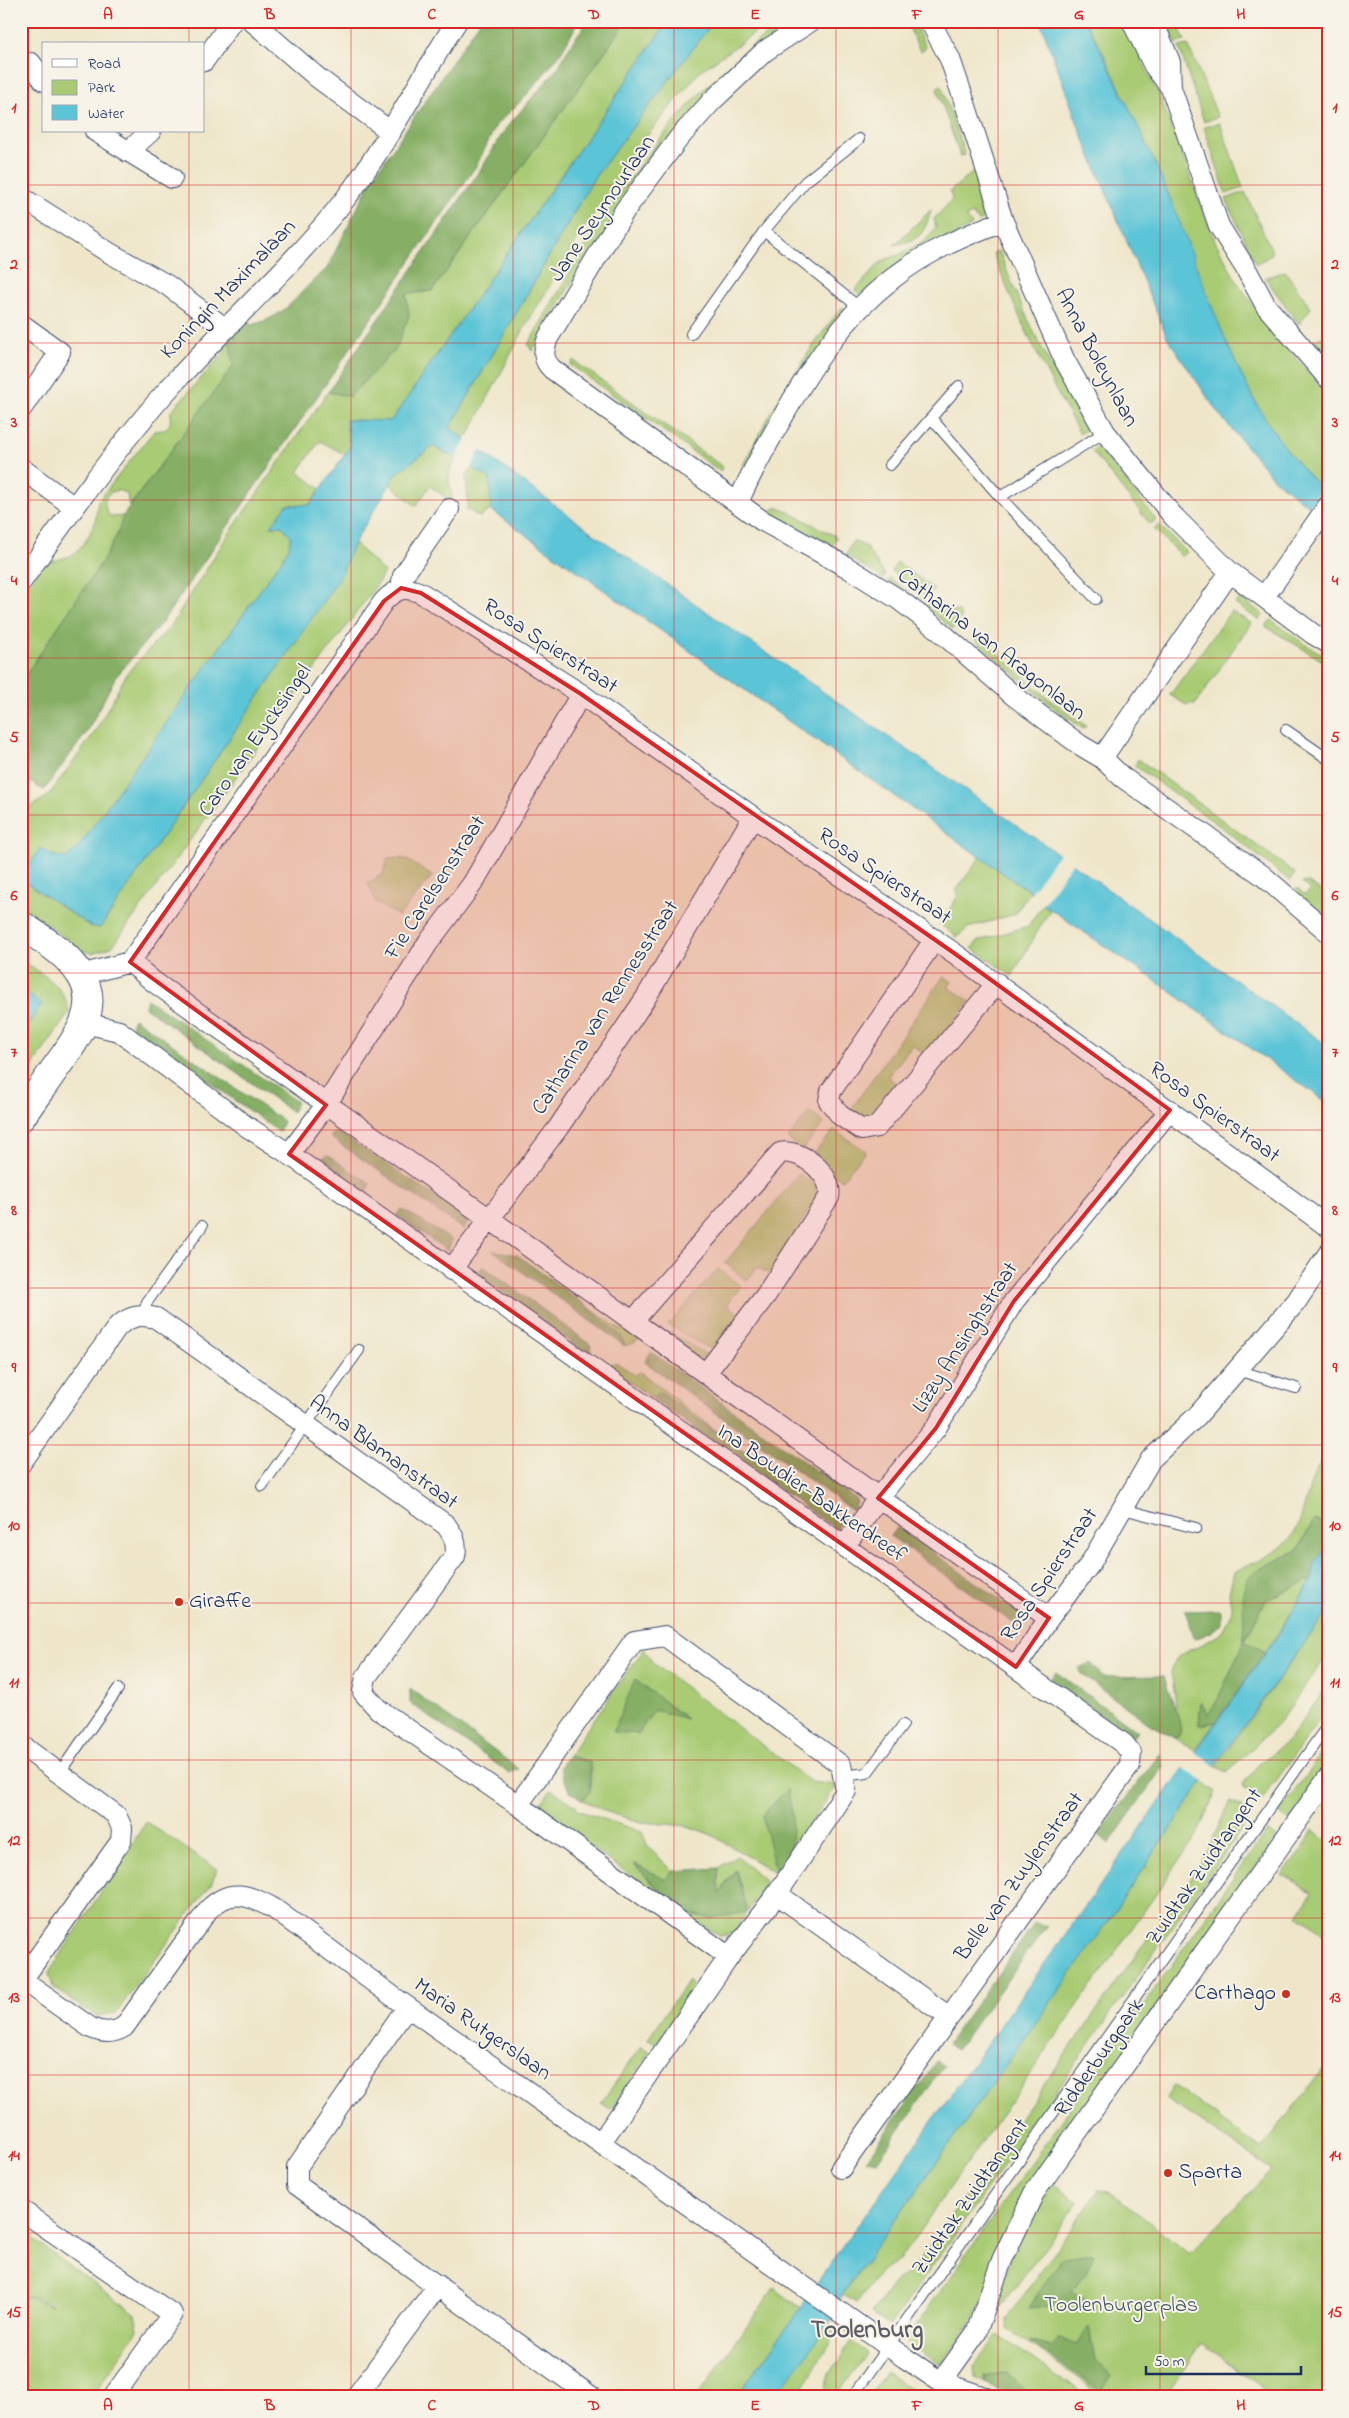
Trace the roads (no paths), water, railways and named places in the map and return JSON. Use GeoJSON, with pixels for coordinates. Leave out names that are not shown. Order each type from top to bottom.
{"type":"FeatureCollection","features":[{"type":"Feature","properties":{"kind":"street"},"geometry":{"type":"LineString","coordinates":[[205,60],[232,21]]}},
{"type":"Feature","properties":{"kind":"street"},"geometry":{"type":"LineString","coordinates":[[252,21],[318,78],[391,132]]}},
{"type":"Feature","properties":{"kind":"street","name":"Koningin Maximalaan"},"geometry":{"type":"LineString","coordinates":[[21,582],[74,506],[173,384],[298,255],[346,197],[391,132],[457,21]]}},
{"type":"Feature","properties":{"kind":"street","name":"Jane Seymourlaan"},"geometry":{"type":"LineString","coordinates":[[544,356],[548,338],[625,210],[664,156],[712,101],[765,51],[811,21]]}},
{"type":"Feature","properties":{"kind":"street","name":"Anna Boleynlaan"},"geometry":{"type":"LineString","coordinates":[[930,21],[950,59],[1003,221],[1066,361],[1105,432],[1173,516],[1230,572],[1313,634],[1328,643]]}},
{"type":"Feature","properties":{"kind":"street"},"geometry":{"type":"LineString","coordinates":[[1132,21],[1154,66],[1172,88]]}},
{"type":"Feature","properties":{"kind":"street"},"geometry":{"type":"LineString","coordinates":[[1153,21],[1170,62],[1172,88],[1219,226],[1266,306],[1328,378]]}},
{"type":"Feature","properties":{"kind":"street"},"geometry":{"type":"LineString","coordinates":[[31,63],[42,78]]}},
{"type":"Feature","properties":{"kind":"street"},"geometry":{"type":"LineString","coordinates":[[97,132],[172,178]]}},
{"type":"Feature","properties":{"kind":"street"},"geometry":{"type":"LineString","coordinates":[[128,152],[150,132]]}},
{"type":"Feature","properties":{"kind":"street"},"geometry":{"type":"LineString","coordinates":[[21,197],[108,252],[167,285],[226,329]]}},
{"type":"Feature","properties":{"kind":"street"},"geometry":{"type":"LineString","coordinates":[[738,503],[750,474],[820,354],[860,308],[892,278],[930,253],[962,237],[1003,221]]}},
{"type":"Feature","properties":{"kind":"street"},"geometry":{"type":"LineString","coordinates":[[21,324],[60,352],[21,409]]}},
{"type":"Feature","properties":{"kind":"street","name":"Catharina van Aragonlaan"},"geometry":{"type":"LineString","coordinates":[[544,356],[552,369],[761,520],[845,566],[898,599],[935,627],[1014,696],[1080,745],[1102,758],[1122,777],[1262,875],[1328,932]]}},
{"type":"Feature","properties":{"kind":"street"},"geometry":{"type":"LineString","coordinates":[[21,468],[74,506]]}},
{"type":"Feature","properties":{"kind":"street"},"geometry":{"type":"LineString","coordinates":[[1264,597],[1328,506]]}},
{"type":"Feature","properties":{"kind":"street"},"geometry":{"type":"LineString","coordinates":[[401,588],[402,576],[449,509]]}},
{"type":"Feature","properties":{"kind":"street"},"geometry":{"type":"LineString","coordinates":[[1102,758],[1230,572]]}},
{"type":"Feature","properties":{"kind":"street","name":"Rosa Spierstraat"},"geometry":{"type":"LineString","coordinates":[[401,588],[421,593],[581,694],[753,816],[996,983],[1328,1226]]}},
{"type":"Feature","properties":{"kind":"street","name":"Caro van Eycksingel"},"geometry":{"type":"LineString","coordinates":[[130,962],[384,601],[394,590],[401,588]]}},
{"type":"Feature","properties":{"kind":"street","name":"Fie Carelsenstraat"},"geometry":{"type":"LineString","coordinates":[[326,1105],[428,943],[473,883],[581,694]]}},
{"type":"Feature","properties":{"kind":"street","name":"Catharina van Rennesstraat"},"geometry":{"type":"LineString","coordinates":[[490,1219],[558,1128],[645,1000],[753,816]]}},
{"type":"Feature","properties":{"kind":"street"},"geometry":{"type":"LineString","coordinates":[[21,925],[56,949],[81,975],[88,994],[85,1022],[78,1036],[21,1117]]}},
{"type":"Feature","properties":{"kind":"street"},"geometry":{"type":"LineString","coordinates":[[934,940],[831,1091],[829,1101],[841,1116],[862,1130],[877,1127],[996,983]]}},
{"type":"Feature","properties":{"kind":"street"},"geometry":{"type":"LineString","coordinates":[[81,975],[130,962]]}},
{"type":"Feature","properties":{"kind":"street","name":"Ina Boudier-Bakkerdreef"},"geometry":{"type":"LineString","coordinates":[[130,962],[154,982],[326,1105],[490,1219],[878,1498],[1049,1618]]}},
{"type":"Feature","properties":{"kind":"street","name":"Ina Boudier-Bakkerdreef"},"geometry":{"type":"LineString","coordinates":[[85,1022],[119,1031],[246,1126],[290,1154],[1016,1667],[1124,1744],[1131,1753],[1130,1765]]}},
{"type":"Feature","properties":{"kind":"street"},"geometry":{"type":"LineString","coordinates":[[290,1154],[326,1105]]}},
{"type":"Feature","properties":{"kind":"street","name":"Lizzy Ansinghstraat"},"geometry":{"type":"LineString","coordinates":[[845,1546],[878,1498],[936,1428],[1014,1301],[1170,1110]]}},
{"type":"Feature","properties":{"kind":"street"},"geometry":{"type":"LineString","coordinates":[[633,1321],[780,1153],[789,1151],[797,1153],[826,1176],[831,1188],[829,1197],[766,1295],[706,1373]]}},
{"type":"Feature","properties":{"kind":"street"},"geometry":{"type":"LineString","coordinates":[[452,1270],[490,1219]]}},
{"type":"Feature","properties":{"kind":"street","name":"Rosa Spierstraat"},"geometry":{"type":"LineString","coordinates":[[1016,1667],[1049,1618],[1090,1564],[1151,1458],[1197,1416],[1296,1302],[1328,1254]]}},
{"type":"Feature","properties":{"kind":"street"},"geometry":{"type":"LineString","coordinates":[[21,1462],[118,1326],[130,1317],[144,1315]]}},
{"type":"Feature","properties":{"kind":"street","name":"Anna Blamanstraat"},"geometry":{"type":"LineString","coordinates":[[144,1315],[156,1318],[446,1525],[454,1536],[457,1547],[455,1556],[366,1676],[363,1692],[378,1709],[518,1805]]}},
{"type":"Feature","properties":{"kind":"street"},"geometry":{"type":"LineString","coordinates":[[601,2142],[729,1957],[777,1894],[846,1792],[841,1764],[665,1636],[634,1641],[518,1805],[729,1957]]}},
{"type":"Feature","properties":{"kind":"street"},"geometry":{"type":"LineString","coordinates":[[21,1745],[116,1815],[122,1828],[121,1841],[22,1980]]}},
{"type":"Feature","properties":{"kind":"street","name":"Belle van Zuylenstraat"},"geometry":{"type":"LineString","coordinates":[[841,2168],[1130,1765]]}},
{"type":"Feature","properties":{"kind":"street","name":"Ridderburgpark"},"geometry":{"type":"LineString","coordinates":[[941,2382],[976,2333],[1002,2260],[1034,2193],[1328,1778]]}},
{"type":"Feature","properties":{"kind":"street"},"geometry":{"type":"LineString","coordinates":[[777,1894],[949,2018]]}},
{"type":"Feature","properties":{"kind":"street","name":"Maria Rutgerslaan"},"geometry":{"type":"LineString","coordinates":[[22,1980],[91,2028],[99,2032],[118,2031],[124,2027],[208,1910],[219,1899],[230,1896],[251,1896],[273,1908],[408,2007],[888,2346],[941,2382],[984,2397]]}},
{"type":"Feature","properties":{"kind":"street"},"geometry":{"type":"LineString","coordinates":[[408,2007],[297,2168],[298,2185],[592,2397]]}},
{"type":"Feature","properties":{"kind":"street"},"geometry":{"type":"LineString","coordinates":[[21,2210],[172,2314],[113,2397]]}},
{"type":"Feature","properties":{"kind":"street"},"geometry":{"type":"LineString","coordinates":[[356,2397],[438,2285]]}},
{"type":"Feature","properties":{"kind":"lane"},"geometry":{"type":"LineString","coordinates":[[691,334],[764,231],[806,182],[859,139]]}},
{"type":"Feature","properties":{"kind":"lane"},"geometry":{"type":"LineString","coordinates":[[764,231],[860,308]]}},
{"type":"Feature","properties":{"kind":"lane"},"geometry":{"type":"LineString","coordinates":[[890,465],[960,386]]}},
{"type":"Feature","properties":{"kind":"lane"},"geometry":{"type":"LineString","coordinates":[[931,418],[1000,497],[1096,599]]}},
{"type":"Feature","properties":{"kind":"lane"},"geometry":{"type":"LineString","coordinates":[[1000,497],[1105,432]]}},
{"type":"Feature","properties":{"kind":"lane"},"geometry":{"type":"LineString","coordinates":[[1286,730],[1328,759]]}},
{"type":"Feature","properties":{"kind":"lane"},"geometry":{"type":"LineString","coordinates":[[144,1315],[146,1302],[202,1226]]}},
{"type":"Feature","properties":{"kind":"lane"},"geometry":{"type":"LineString","coordinates":[[262,1486],[304,1424],[359,1350]]}},
{"type":"Feature","properties":{"kind":"lane"},"geometry":{"type":"LineString","coordinates":[[1237,1370],[1296,1388]]}},
{"type":"Feature","properties":{"kind":"lane","name":"Rosa Spierstraat"},"geometry":{"type":"LineString","coordinates":[[1123,1508],[1196,1528]]}},
{"type":"Feature","properties":{"kind":"lane"},"geometry":{"type":"LineString","coordinates":[[60,1772],[118,1689]]}},
{"type":"Feature","properties":{"kind":"lane"},"geometry":{"type":"LineString","coordinates":[[843,1776],[867,1772],[903,1725]]}},
{"type":"Feature","properties":{"kind":"lane","name":"Zuidtak Zuidtangent"},"geometry":{"type":"LineString","coordinates":[[852,2397],[1328,1725]]}},
{"type":"Feature","properties":{"kind":"water"},"geometry":{"type":"Polygon","coordinates":[[[668,21],[714,21],[594,178],[450,428],[598,537],[1047,846],[1328,1046],[1328,1103],[1043,904],[1031,891],[1021,886],[491,510],[490,478],[433,446],[397,473],[354,543],[340,577],[100,928],[90,926],[21,879],[40,848],[54,856],[66,858],[77,849],[283,558],[289,547],[291,536],[282,526],[271,526],[287,505],[310,505],[350,447],[346,420],[391,421],[668,21]]]}},
{"type":"Feature","properties":{"kind":"water"},"geometry":{"type":"Polygon","coordinates":[[[1040,21],[1085,21],[1157,168],[1224,337],[1240,372],[1257,405],[1277,437],[1328,494],[1328,521],[1273,478],[1218,413],[1167,337],[1082,135],[1040,21]]]}},
{"type":"Feature","properties":{"kind":"water"},"geometry":{"type":"Polygon","coordinates":[[[21,990],[42,1004],[21,1034],[21,990]]]}},
{"type":"Feature","properties":{"kind":"water"},"geometry":{"type":"Polygon","coordinates":[[[1328,1546],[1328,1611],[1203,1781],[1107,1923],[842,2295],[829,2326],[774,2397],[736,2397],[1273,1643],[1312,1579],[1315,1563],[1328,1546]]]}},
{"type":"Feature","properties":{"kind":"place","name":"Giraffe"},"geometry":{"type":"Point","coordinates":[179,1602]}},
{"type":"Feature","properties":{"kind":"place","name":"Carthago"},"geometry":{"type":"Point","coordinates":[1286,1994]}},
{"type":"Feature","properties":{"kind":"place","name":"Sparta"},"geometry":{"type":"Point","coordinates":[1168,2173]}},
{"type":"Feature","properties":{"kind":"district","name":"Toolenburg"},"geometry":{"type":"Point","coordinates":[867,2331]}},
{"type":"Feature","properties":{"kind":"park label","name":"Toolenburgerplas"},"geometry":{"type":"Point","coordinates":[1121,2306]}}]}
